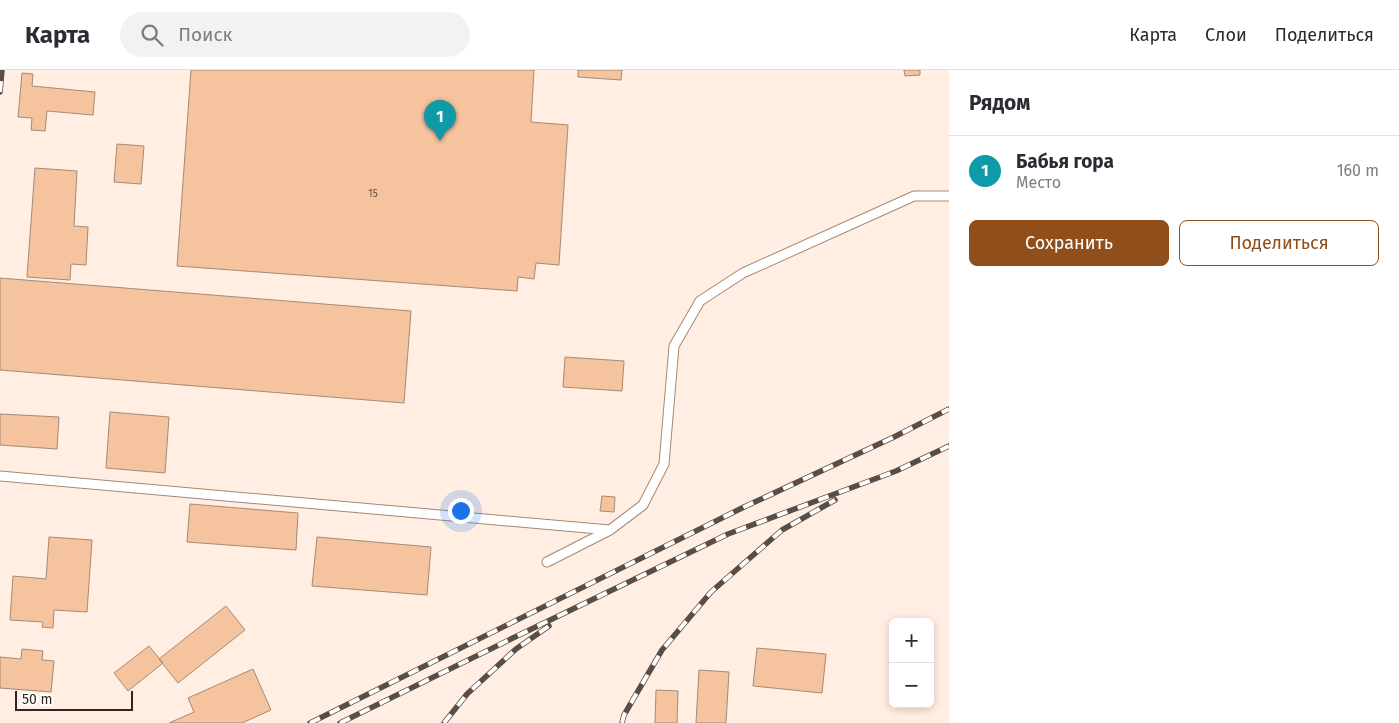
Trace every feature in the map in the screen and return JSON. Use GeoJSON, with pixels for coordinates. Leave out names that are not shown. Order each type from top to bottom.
{"type":"FeatureCollection","features":[{"type":"Feature","properties":{"kind":"lane"},"geometry":{"type":"LineString","coordinates":[[547,562],[610,530],[643,505],[664,464],[674,346],[700,301],[743,273],[914,196],[949,196]]}},
{"type":"Feature","properties":{"kind":"lane"},"geometry":{"type":"LineString","coordinates":[[0,476],[610,530]]}},
{"type":"Feature","properties":{"kind":"building"},"geometry":{"type":"Polygon","coordinates":[[[191,70],[534,70],[531,122],[568,125],[559,265],[536,263],[534,279],[518,277],[517,291],[177,266],[191,70]]]}},
{"type":"Feature","properties":{"kind":"building"},"geometry":{"type":"Polygon","coordinates":[[[578,70],[622,70],[621,80],[578,77],[578,70]]]}},
{"type":"Feature","properties":{"kind":"building"},"geometry":{"type":"Polygon","coordinates":[[[904,70],[920,70],[920,75],[905,76],[904,70]]]}},
{"type":"Feature","properties":{"kind":"building"},"geometry":{"type":"Polygon","coordinates":[[[22,73],[33,74],[32,86],[95,92],[93,115],[47,111],[45,131],[31,130],[32,118],[18,117],[22,73]]]}},
{"type":"Feature","properties":{"kind":"building"},"geometry":{"type":"Polygon","coordinates":[[[117,144],[144,146],[141,184],[114,182],[117,144]]]}},
{"type":"Feature","properties":{"kind":"building"},"geometry":{"type":"Polygon","coordinates":[[[35,168],[77,171],[74,226],[88,227],[86,265],[71,264],[70,280],[27,277],[35,168]]]}},
{"type":"Feature","properties":{"kind":"building"},"geometry":{"type":"Polygon","coordinates":[[[0,278],[411,311],[404,403],[0,370],[0,278]]]}},
{"type":"Feature","properties":{"kind":"building"},"geometry":{"type":"Polygon","coordinates":[[[565,357],[624,361],[622,391],[563,387],[565,357]]]}},
{"type":"Feature","properties":{"kind":"building"},"geometry":{"type":"Polygon","coordinates":[[[110,412],[169,417],[165,473],[106,468],[110,412]]]}},
{"type":"Feature","properties":{"kind":"building"},"geometry":{"type":"Polygon","coordinates":[[[0,414],[59,417],[57,449],[0,445],[0,414]]]}},
{"type":"Feature","properties":{"kind":"building"},"geometry":{"type":"Polygon","coordinates":[[[602,496],[615,497],[614,512],[600,511],[602,496]]]}},
{"type":"Feature","properties":{"kind":"building"},"geometry":{"type":"Polygon","coordinates":[[[190,504],[298,513],[296,550],[187,542],[190,504]]]}},
{"type":"Feature","properties":{"kind":"building"},"geometry":{"type":"Polygon","coordinates":[[[49,537],[92,540],[87,612],[54,610],[53,628],[42,627],[43,622],[10,620],[13,576],[46,579],[49,537]]]}},
{"type":"Feature","properties":{"kind":"building"},"geometry":{"type":"Polygon","coordinates":[[[317,537],[431,547],[427,595],[312,586],[317,537]]]}},
{"type":"Feature","properties":{"kind":"building"},"geometry":{"type":"Polygon","coordinates":[[[226,606],[245,630],[178,683],[159,659],[226,606]]]}},
{"type":"Feature","properties":{"kind":"building"},"geometry":{"type":"Polygon","coordinates":[[[149,646],[163,663],[128,691],[114,673],[149,646]]]}},
{"type":"Feature","properties":{"kind":"building"},"geometry":{"type":"Polygon","coordinates":[[[757,648],[826,654],[822,693],[753,686],[757,648]]]}},
{"type":"Feature","properties":{"kind":"building"},"geometry":{"type":"Polygon","coordinates":[[[22,649],[43,651],[42,660],[54,661],[51,692],[0,688],[0,657],[21,659],[22,649]]]}},
{"type":"Feature","properties":{"kind":"building"},"geometry":{"type":"Polygon","coordinates":[[[253,669],[271,710],[242,723],[169,723],[194,712],[188,698],[253,669]]]}},
{"type":"Feature","properties":{"kind":"building"},"geometry":{"type":"Polygon","coordinates":[[[699,670],[729,672],[726,723],[696,723],[699,670]]]}},
{"type":"Feature","properties":{"kind":"building"},"geometry":{"type":"Polygon","coordinates":[[[656,690],[678,691],[677,723],[655,723],[656,690]]]}},
{"type":"Feature","properties":{"kind":"railway"},"geometry":{"type":"LineString","coordinates":[[0,92],[2,70]]}},
{"type":"Feature","properties":{"kind":"railway"},"geometry":{"type":"LineString","coordinates":[[310,723],[744,507],[894,437],[949,409]]}},
{"type":"Feature","properties":{"kind":"railway"},"geometry":{"type":"LineString","coordinates":[[340,723],[728,534],[896,471],[949,446]]}},
{"type":"Feature","properties":{"kind":"railway"},"geometry":{"type":"LineString","coordinates":[[622,723],[624,715],[662,650],[711,592],[782,530],[835,500]]}},
{"type":"Feature","properties":{"kind":"railway"},"geometry":{"type":"LineString","coordinates":[[444,723],[467,694],[516,649],[549,626]]}},
{"type":"Feature","properties":{"kind":"place","name":"Бабья гора"},"geometry":{"type":"Point","coordinates":[440,141]}}]}
